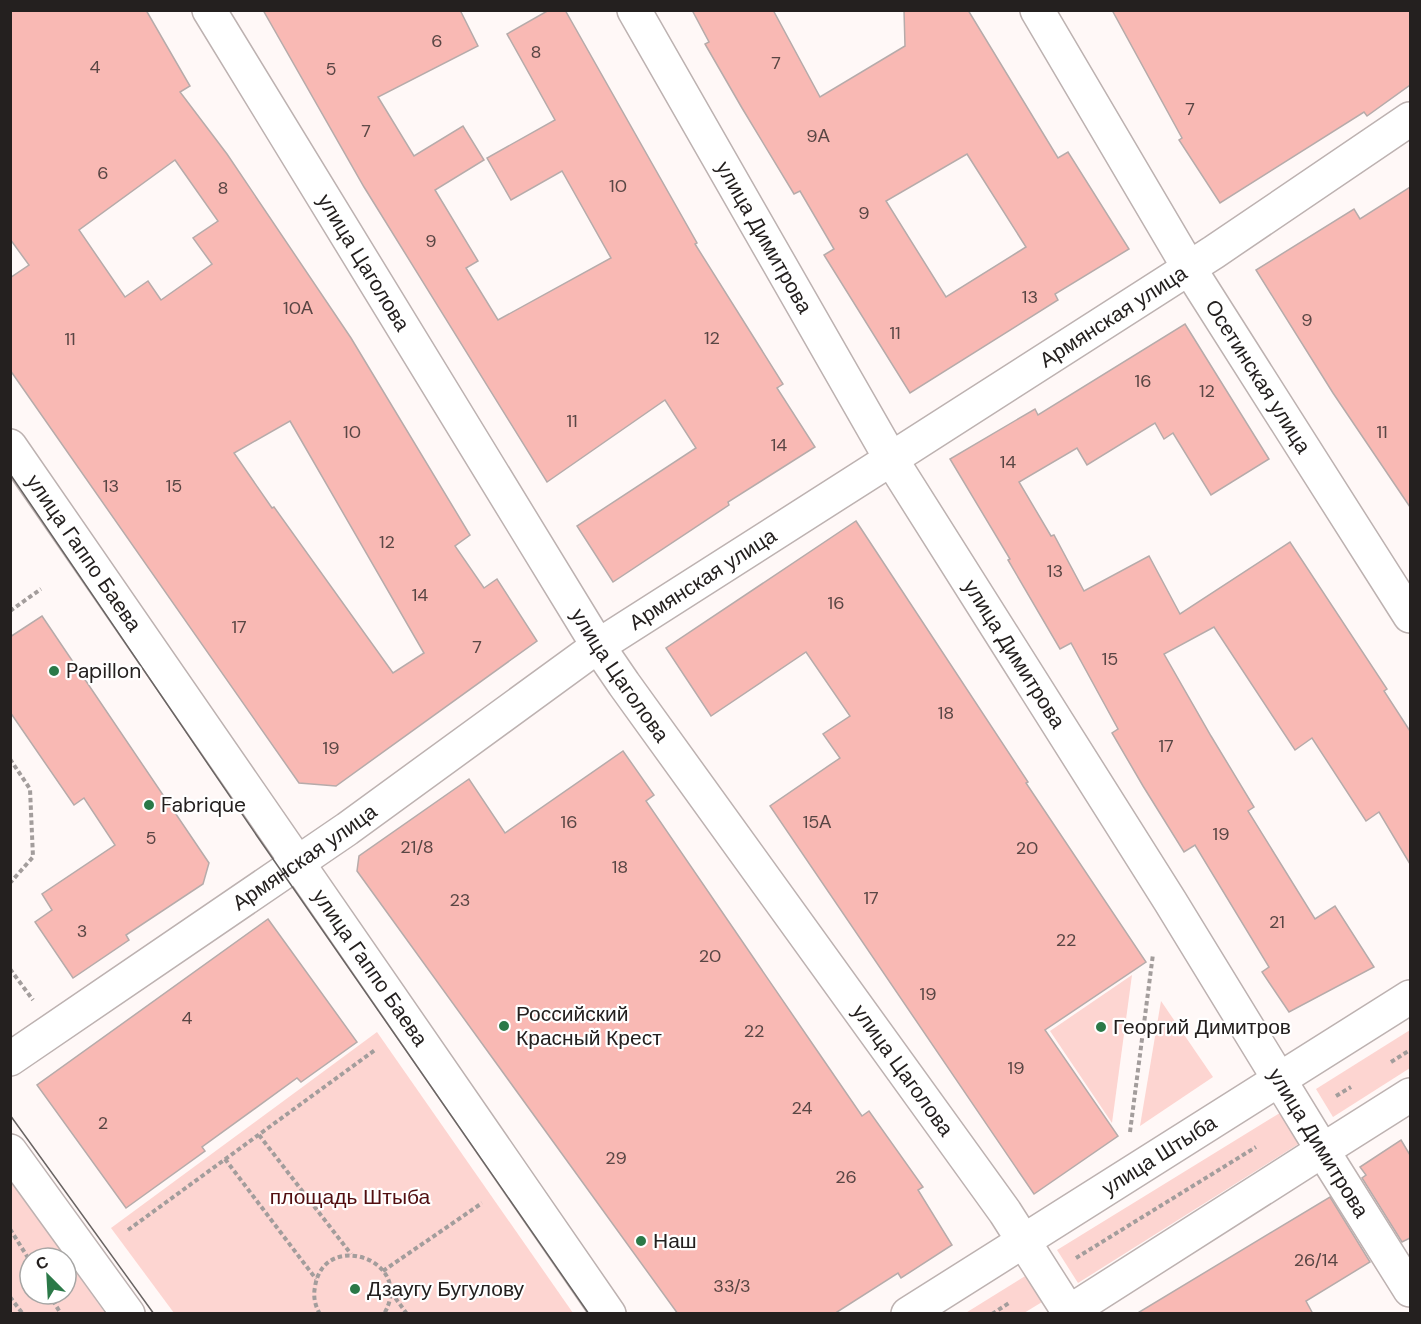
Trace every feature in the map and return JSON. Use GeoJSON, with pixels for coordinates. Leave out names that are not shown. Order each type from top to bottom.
{"type":"FeatureCollection","features":[{"type":"Feature","properties":{"kind":"street","name":"улица Цаголова"},"geometry":{"type":"LineString","coordinates":[[209,10],[598,646],[1005,1212],[1068,1313]]}},
{"type":"Feature","properties":{"kind":"street","name":"улица Димитрова"},"geometry":{"type":"LineString","coordinates":[[634,10],[891,459],[1410,1290]]}},
{"type":"Feature","properties":{"kind":"street","name":"Осетинская улица"},"geometry":{"type":"LineString","coordinates":[[1037,10],[1189,268],[1410,616]]}},
{"type":"Feature","properties":{"kind":"street","name":"Армянская улица"},"geometry":{"type":"LineString","coordinates":[[10,1059],[347,829],[598,646],[1189,268],[1410,119]]}},
{"type":"Feature","properties":{"kind":"street","name":"улица Гаппо Баева"},"geometry":{"type":"LineString","coordinates":[[10,446],[609,1314]]}},
{"type":"Feature","properties":{"kind":"street","name":"улица Штыба"},"geometry":{"type":"LineString","coordinates":[[908,1314],[1410,997]]}},
{"type":"Feature","properties":{"kind":"street"},"geometry":{"type":"LineString","coordinates":[[1068,1313],[1410,1095]]}},
{"type":"Feature","properties":{"kind":"street"},"geometry":{"type":"LineString","coordinates":[[10,1151],[128,1314]]}},
{"type":"Feature","properties":{"kind":"path"},"geometry":{"type":"LineString","coordinates":[[10,611],[41,589]]}},
{"type":"Feature","properties":{"kind":"path"},"geometry":{"type":"LineString","coordinates":[[10,759],[30,789],[33,857],[10,883]]}},
{"type":"Feature","properties":{"kind":"path"},"geometry":{"type":"LineString","coordinates":[[1129,1142],[1153,954]]}},
{"type":"Feature","properties":{"kind":"path"},"geometry":{"type":"LineString","coordinates":[[10,969],[35,1003]]}},
{"type":"Feature","properties":{"kind":"path"},"geometry":{"type":"LineString","coordinates":[[128,1230],[375,1050]]}},
{"type":"Feature","properties":{"kind":"path"},"geometry":{"type":"LineString","coordinates":[[259,1135],[351,1254]]}},
{"type":"Feature","properties":{"kind":"path"},"geometry":{"type":"LineString","coordinates":[[1076,1258],[1256,1147]]}},
{"type":"Feature","properties":{"kind":"path"},"geometry":{"type":"LineString","coordinates":[[225,1159],[316,1279]]}},
{"type":"Feature","properties":{"kind":"path"},"geometry":{"type":"LineString","coordinates":[[383,1271],[482,1203]]}},
{"type":"Feature","properties":{"kind":"path"},"geometry":{"type":"LineString","coordinates":[[10,1228],[21,1246]]}},
{"type":"Feature","properties":{"kind":"path"},"geometry":{"type":"LineString","coordinates":[[321,1314],[317,1309],[314,1294],[316,1279],[324,1267],[336,1258],[351,1254],[366,1257],[379,1265],[388,1277],[391,1292],[384,1314]]}},
{"type":"Feature","properties":{"kind":"path"},"geometry":{"type":"LineString","coordinates":[[391,1292],[407,1314]]}},
{"type":"Feature","properties":{"kind":"path"},"geometry":{"type":"LineString","coordinates":[[10,1297],[23,1314]]}},
{"type":"Feature","properties":{"kind":"path"},"geometry":{"type":"LineString","coordinates":[[992,1314],[1009,1303]]}},
{"type":"Feature","properties":{"kind":"green space"},"geometry":{"type":"Polygon","coordinates":[[[1132,975],[1112,1123],[1050,1031],[1132,975]]]}},
{"type":"Feature","properties":{"kind":"green space"},"geometry":{"type":"Polygon","coordinates":[[[1161,1001],[1213,1077],[1140,1126],[1161,1001]]]}},
{"type":"Feature","properties":{"kind":"green space"},"geometry":{"type":"Polygon","coordinates":[[[1410,1030],[1410,1068],[1333,1117],[1316,1089],[1410,1030]]]}},
{"type":"Feature","properties":{"kind":"green space","name":"площадь Штыба"},"geometry":{"type":"Polygon","coordinates":[[[377,1032],[573,1313],[174,1313],[111,1228],[377,1032]]]}},
{"type":"Feature","properties":{"kind":"green space"},"geometry":{"type":"Polygon","coordinates":[[[1288,1108],[1308,1138],[1078,1283],[1057,1250],[1288,1108]]]}},
{"type":"Feature","properties":{"kind":"green space"},"geometry":{"type":"Polygon","coordinates":[[[10,1181],[57,1246],[18,1246],[18,1306],[78,1306],[78,1275],[105,1313],[11,1313],[10,1181]]]}},
{"type":"Feature","properties":{"kind":"green space"},"geometry":{"type":"Polygon","coordinates":[[[1030,1273],[1047,1299],[1024,1313],[964,1314],[1030,1273]]]}},
{"type":"Feature","properties":{"kind":"building"},"geometry":{"type":"Polygon","coordinates":[[[10,10],[146,10],[190,86],[180,92],[227,154],[351,338],[470,535],[455,546],[484,588],[497,579],[537,641],[336,786],[299,783],[10,370],[10,278],[29,265],[10,239],[10,10]],[[175,160],[79,230],[125,297],[148,281],[161,300],[212,264],[193,238],[218,221],[175,160]],[[290,421],[234,453],[393,673],[424,653],[290,421]]]}},
{"type":"Feature","properties":{"kind":"building"},"geometry":{"type":"Polygon","coordinates":[[[263,10],[460,10],[478,46],[378,97],[414,156],[463,126],[484,160],[435,190],[478,261],[466,268],[498,320],[611,258],[562,171],[511,200],[487,158],[555,120],[507,34],[549,10],[565,10],[697,243],[695,244],[783,384],[777,388],[815,447],[728,502],[729,505],[613,582],[577,526],[696,448],[665,400],[547,482],[364,187],[263,10]]]}},
{"type":"Feature","properties":{"kind":"building"},"geometry":{"type":"Polygon","coordinates":[[[692,10],[773,10],[820,97],[905,46],[904,10],[968,10],[1058,158],[1068,152],[1129,249],[1055,294],[1058,300],[910,393],[824,255],[834,249],[800,191],[794,194],[742,108],[705,44],[709,42],[692,10]],[[967,154],[886,201],[946,297],[1026,247],[967,154]]]}},
{"type":"Feature","properties":{"kind":"building"},"geometry":{"type":"Polygon","coordinates":[[[1112,10],[1410,10],[1410,85],[1367,116],[1364,112],[1220,203],[1179,140],[1182,138],[1112,10]]]}},
{"type":"Feature","properties":{"kind":"building"},"geometry":{"type":"Polygon","coordinates":[[[1410,187],[1410,507],[1333,393],[1256,270],[1354,209],[1360,219],[1410,187]]]}},
{"type":"Feature","properties":{"kind":"building"},"geometry":{"type":"Polygon","coordinates":[[[1185,324],[1269,459],[1211,495],[1173,433],[1164,439],[1155,423],[1087,465],[1077,448],[1019,482],[1051,536],[1054,535],[1084,591],[1149,556],[1180,614],[1290,542],[1387,689],[1384,691],[1410,731],[1410,864],[1379,812],[1366,821],[1312,738],[1295,750],[1214,627],[1164,654],[1254,807],[1248,811],[1315,919],[1335,906],[1374,967],[1289,1012],[1262,972],[1269,967],[1195,845],[1184,852],[1112,733],[1118,729],[1071,643],[1060,649],[1008,560],[1010,559],[950,459],[1035,409],[1038,415],[1185,324]]]}},
{"type":"Feature","properties":{"kind":"building"},"geometry":{"type":"Polygon","coordinates":[[[856,521],[1028,782],[1026,783],[1146,962],[1045,1030],[1118,1136],[1034,1194],[770,806],[840,758],[823,734],[850,716],[806,652],[711,716],[666,648],[856,521]]]}},
{"type":"Feature","properties":{"kind":"building"},"geometry":{"type":"Polygon","coordinates":[[[42,616],[209,863],[203,884],[126,935],[129,940],[73,978],[35,922],[52,910],[42,894],[115,845],[84,798],[74,805],[10,712],[10,637],[42,616]]]}},
{"type":"Feature","properties":{"kind":"building"},"geometry":{"type":"Polygon","coordinates":[[[623,751],[654,795],[646,801],[862,1116],[869,1111],[923,1187],[918,1190],[952,1245],[901,1278],[898,1273],[834,1314],[678,1314],[357,871],[359,856],[469,779],[505,833],[623,751]]]}},
{"type":"Feature","properties":{"kind":"building"},"geometry":{"type":"Polygon","coordinates":[[[268,919],[357,1042],[301,1082],[297,1078],[202,1147],[205,1151],[126,1208],[37,1085],[268,919]]]}},
{"type":"Feature","properties":{"kind":"building"},"geometry":{"type":"Polygon","coordinates":[[[1401,1140],[1410,1155],[1410,1238],[1402,1242],[1362,1178],[1366,1175],[1360,1167],[1401,1140]]]}},
{"type":"Feature","properties":{"kind":"building"},"geometry":{"type":"Polygon","coordinates":[[[1330,1197],[1370,1262],[1306,1301],[1313,1314],[1136,1314],[1330,1197]]]}},
{"type":"Feature","properties":{"kind":"tram line"},"geometry":{"type":"LineString","coordinates":[[10,474],[257,836],[589,1314]]}},
{"type":"Feature","properties":{"kind":"tram line"},"geometry":{"type":"LineString","coordinates":[[10,1115],[154,1314]]}},
{"type":"Feature","properties":{"kind":"place","name":"Papillon"},"geometry":{"type":"Point","coordinates":[54,671]}},
{"type":"Feature","properties":{"kind":"place","name":"Fabrique"},"geometry":{"type":"Point","coordinates":[149,805]}},
{"type":"Feature","properties":{"kind":"place","name":"Российский Красный Крест"},"geometry":{"type":"Point","coordinates":[504,1026]}},
{"type":"Feature","properties":{"kind":"place","name":"Георгий Димитров"},"geometry":{"type":"Point","coordinates":[1101,1027]}},
{"type":"Feature","properties":{"kind":"place","name":"Наш"},"geometry":{"type":"Point","coordinates":[641,1241]}},
{"type":"Feature","properties":{"kind":"place","name":"Дзаугу Бугулову"},"geometry":{"type":"Point","coordinates":[355,1289]}}]}
